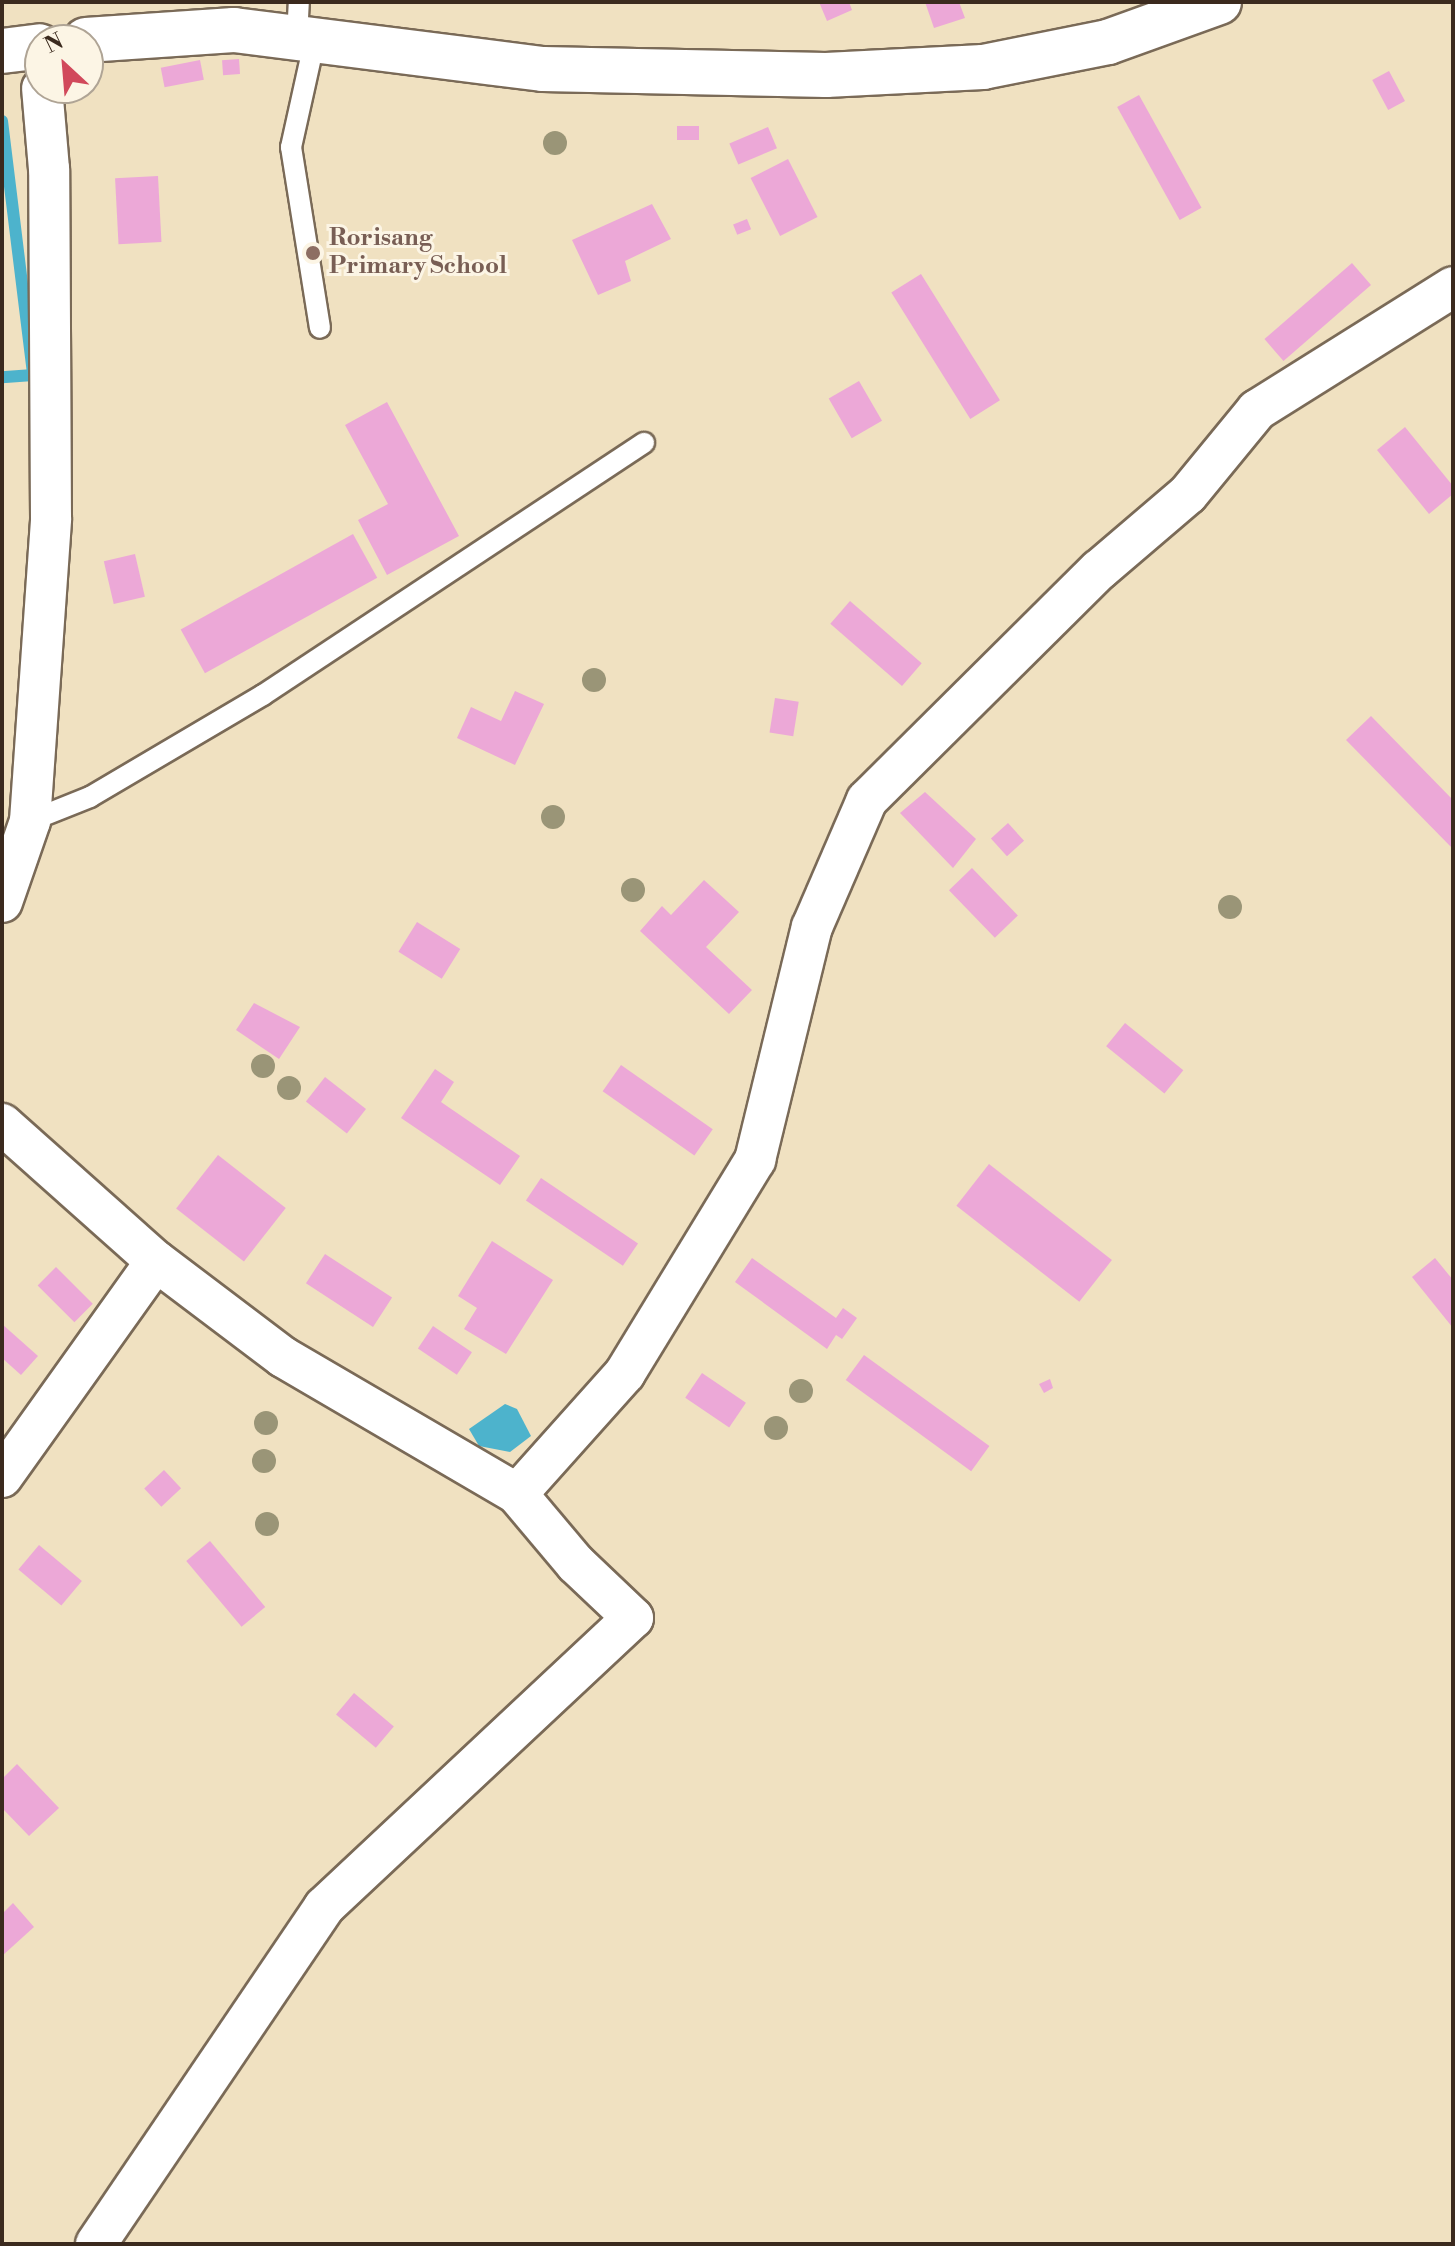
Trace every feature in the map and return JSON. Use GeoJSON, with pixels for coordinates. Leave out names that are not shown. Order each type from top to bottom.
{"type":"FeatureCollection","features":[{"type":"Feature","properties":{"kind":"street"},"geometry":{"type":"LineString","coordinates":[[104,39],[304,26],[543,69],[826,75],[983,67],[1108,42],[1219,2]]}},
{"type":"Feature","properties":{"kind":"street"},"geometry":{"type":"LineString","coordinates":[[2,902],[30,821],[51,518],[49,169],[39,104]]}},
{"type":"Feature","properties":{"kind":"street"},"geometry":{"type":"LineString","coordinates":[[517,1494],[625,1373],[755,1160],[812,927],[867,800],[1099,570],[1188,494],[1257,410],[1453,287]]}},
{"type":"Feature","properties":{"kind":"street"},"geometry":{"type":"LineString","coordinates":[[2,1124],[156,1261],[283,1357],[517,1494],[576,1564],[633,1618],[324,1907],[96,2244]]}},
{"type":"Feature","properties":{"kind":"street"},"geometry":{"type":"LineString","coordinates":[[2,1477],[156,1261]]}},
{"type":"Feature","properties":{"kind":"lane"},"geometry":{"type":"LineString","coordinates":[[304,26],[291,147],[320,328]]}},
{"type":"Feature","properties":{"kind":"lane"},"geometry":{"type":"LineString","coordinates":[[30,821],[90,797],[263,695],[644,443]]}},
{"type":"Feature","properties":{"kind":"water"},"geometry":{"type":"Polygon","coordinates":[[[505,1404],[517,1409],[531,1436],[510,1452],[479,1446],[469,1429],[505,1404]]]}},
{"type":"Feature","properties":{"kind":"building"},"geometry":{"type":"Polygon","coordinates":[[[819,2],[849,2],[852,10],[827,21],[819,2]]]}},
{"type":"Feature","properties":{"kind":"building"},"geometry":{"type":"Polygon","coordinates":[[[925,2],[959,2],[965,18],[934,28],[925,2]]]}},
{"type":"Feature","properties":{"kind":"building"},"geometry":{"type":"Polygon","coordinates":[[[239,59],[240,74],[223,75],[222,60],[239,59]]]}},
{"type":"Feature","properties":{"kind":"building"},"geometry":{"type":"Polygon","coordinates":[[[200,60],[204,80],[165,87],[161,68],[200,60]]]}},
{"type":"Feature","properties":{"kind":"building"},"geometry":{"type":"Polygon","coordinates":[[[1389,71],[1405,101],[1388,110],[1372,80],[1389,71]]]}},
{"type":"Feature","properties":{"kind":"building"},"geometry":{"type":"Polygon","coordinates":[[[1139,95],[1202,208],[1180,220],[1117,107],[1139,95]]]}},
{"type":"Feature","properties":{"kind":"building"},"geometry":{"type":"Polygon","coordinates":[[[677,126],[699,126],[699,140],[677,140],[677,126]]]}},
{"type":"Feature","properties":{"kind":"building"},"geometry":{"type":"Polygon","coordinates":[[[768,127],[777,148],[738,165],[729,143],[768,127]]]}},
{"type":"Feature","properties":{"kind":"building"},"geometry":{"type":"Polygon","coordinates":[[[788,159],[818,217],[780,236],[751,178],[788,159]]]}},
{"type":"Feature","properties":{"kind":"building"},"geometry":{"type":"Polygon","coordinates":[[[158,176],[161,242],[119,244],[115,178],[158,176]]]}},
{"type":"Feature","properties":{"kind":"building"},"geometry":{"type":"Polygon","coordinates":[[[652,204],[671,239],[625,261],[631,281],[598,295],[572,240],[652,204]]]}},
{"type":"Feature","properties":{"kind":"building"},"geometry":{"type":"Polygon","coordinates":[[[747,219],[751,229],[737,235],[733,225],[747,219]]]}},
{"type":"Feature","properties":{"kind":"building"},"geometry":{"type":"Polygon","coordinates":[[[1352,263],[1371,285],[1283,361],[1264,339],[1352,263]]]}},
{"type":"Feature","properties":{"kind":"building"},"geometry":{"type":"Polygon","coordinates":[[[921,274],[1000,400],[970,419],[891,293],[921,274]]]}},
{"type":"Feature","properties":{"kind":"building"},"geometry":{"type":"Polygon","coordinates":[[[859,381],[882,421],[852,438],[829,398],[859,381]]]}},
{"type":"Feature","properties":{"kind":"building"},"geometry":{"type":"Polygon","coordinates":[[[387,402],[459,536],[387,575],[358,520],[388,504],[345,425],[387,402]]]}},
{"type":"Feature","properties":{"kind":"building"},"geometry":{"type":"Polygon","coordinates":[[[1405,427],[1453,486],[1453,494],[1429,514],[1377,450],[1405,427]]]}},
{"type":"Feature","properties":{"kind":"building"},"geometry":{"type":"Polygon","coordinates":[[[353,534],[377,578],[205,673],[181,630],[353,534]]]}},
{"type":"Feature","properties":{"kind":"building"},"geometry":{"type":"Polygon","coordinates":[[[135,554],[145,597],[114,604],[104,561],[135,554]]]}},
{"type":"Feature","properties":{"kind":"building"},"geometry":{"type":"Polygon","coordinates":[[[850,601],[922,663],[902,686],[830,624],[850,601]]]}},
{"type":"Feature","properties":{"kind":"building"},"geometry":{"type":"Polygon","coordinates":[[[515,691],[544,704],[515,765],[457,738],[471,707],[501,721],[515,691]]]}},
{"type":"Feature","properties":{"kind":"building"},"geometry":{"type":"Polygon","coordinates":[[[775,698],[799,702],[793,736],[770,733],[775,698]]]}},
{"type":"Feature","properties":{"kind":"building"},"geometry":{"type":"Polygon","coordinates":[[[1371,716],[1453,800],[1453,849],[1346,740],[1371,716]]]}},
{"type":"Feature","properties":{"kind":"building"},"geometry":{"type":"Polygon","coordinates":[[[925,792],[976,839],[953,868],[900,813],[925,792]]]}},
{"type":"Feature","properties":{"kind":"building"},"geometry":{"type":"Polygon","coordinates":[[[1008,823],[1024,841],[1007,856],[991,838],[1008,823]]]}},
{"type":"Feature","properties":{"kind":"building"},"geometry":{"type":"Polygon","coordinates":[[[972,868],[1018,915],[995,938],[949,890],[972,868]]]}},
{"type":"Feature","properties":{"kind":"building"},"geometry":{"type":"Polygon","coordinates":[[[704,880],[739,912],[706,947],[752,990],[729,1014],[640,931],[662,906],[671,915],[704,880]]]}},
{"type":"Feature","properties":{"kind":"building"},"geometry":{"type":"Polygon","coordinates":[[[417,922],[460,949],[442,979],[398,952],[417,922]]]}},
{"type":"Feature","properties":{"kind":"building"},"geometry":{"type":"Polygon","coordinates":[[[254,1003],[300,1027],[279,1059],[236,1030],[254,1003]]]}},
{"type":"Feature","properties":{"kind":"building"},"geometry":{"type":"Polygon","coordinates":[[[1125,1023],[1183,1070],[1164,1094],[1106,1046],[1125,1023]]]}},
{"type":"Feature","properties":{"kind":"building"},"geometry":{"type":"Polygon","coordinates":[[[621,1065],[713,1129],[694,1155],[603,1091],[621,1065]]]}},
{"type":"Feature","properties":{"kind":"building"},"geometry":{"type":"Polygon","coordinates":[[[435,1069],[454,1082],[441,1102],[520,1156],[500,1185],[401,1118],[435,1069]]]}},
{"type":"Feature","properties":{"kind":"building"},"geometry":{"type":"Polygon","coordinates":[[[325,1077],[366,1109],[347,1133],[306,1101],[325,1077]]]}},
{"type":"Feature","properties":{"kind":"building"},"geometry":{"type":"Polygon","coordinates":[[[218,1155],[286,1208],[244,1262],[176,1209],[218,1155]]]}},
{"type":"Feature","properties":{"kind":"building"},"geometry":{"type":"Polygon","coordinates":[[[989,1164],[1112,1260],[1079,1302],[956,1206],[989,1164]]]}},
{"type":"Feature","properties":{"kind":"building"},"geometry":{"type":"Polygon","coordinates":[[[541,1178],[638,1243],[623,1266],[526,1200],[541,1178]]]}},
{"type":"Feature","properties":{"kind":"building"},"geometry":{"type":"Polygon","coordinates":[[[492,1241],[553,1280],[506,1354],[464,1329],[477,1308],[458,1296],[492,1241]]]}},
{"type":"Feature","properties":{"kind":"building"},"geometry":{"type":"Polygon","coordinates":[[[325,1254],[392,1298],[373,1327],[306,1283],[325,1254]]]}},
{"type":"Feature","properties":{"kind":"building"},"geometry":{"type":"Polygon","coordinates":[[[752,1258],[836,1318],[843,1308],[857,1318],[842,1339],[836,1335],[827,1349],[735,1282],[752,1258]]]}},
{"type":"Feature","properties":{"kind":"building"},"geometry":{"type":"Polygon","coordinates":[[[1435,1258],[1453,1280],[1453,1328],[1412,1277],[1435,1258]]]}},
{"type":"Feature","properties":{"kind":"building"},"geometry":{"type":"Polygon","coordinates":[[[56,1267],[93,1304],[74,1322],[38,1285],[56,1267]]]}},
{"type":"Feature","properties":{"kind":"building"},"geometry":{"type":"Polygon","coordinates":[[[2,1324],[38,1356],[21,1375],[2,1358],[2,1324]]]}},
{"type":"Feature","properties":{"kind":"building"},"geometry":{"type":"Polygon","coordinates":[[[433,1326],[472,1352],[457,1375],[418,1348],[433,1326]]]}},
{"type":"Feature","properties":{"kind":"building"},"geometry":{"type":"Polygon","coordinates":[[[864,1355],[989,1446],[971,1471],[846,1380],[864,1355]]]}},
{"type":"Feature","properties":{"kind":"building"},"geometry":{"type":"Polygon","coordinates":[[[702,1373],[746,1403],[729,1428],[685,1398],[702,1373]]]}},
{"type":"Feature","properties":{"kind":"building"},"geometry":{"type":"Polygon","coordinates":[[[1050,1379],[1053,1388],[1044,1393],[1039,1384],[1050,1379]]]}},
{"type":"Feature","properties":{"kind":"building"},"geometry":{"type":"Polygon","coordinates":[[[164,1470],[181,1488],[161,1507],[144,1488],[164,1470]]]}},
{"type":"Feature","properties":{"kind":"building"},"geometry":{"type":"Polygon","coordinates":[[[210,1541],[265,1607],[242,1627],[186,1561],[210,1541]]]}},
{"type":"Feature","properties":{"kind":"building"},"geometry":{"type":"Polygon","coordinates":[[[39,1545],[82,1581],[61,1606],[18,1570],[39,1545]]]}},
{"type":"Feature","properties":{"kind":"building"},"geometry":{"type":"Polygon","coordinates":[[[354,1693],[394,1726],[376,1748],[336,1714],[354,1693]]]}},
{"type":"Feature","properties":{"kind":"building"},"geometry":{"type":"Polygon","coordinates":[[[17,1764],[59,1808],[29,1836],[2,1808],[2,1779],[17,1764]]]}},
{"type":"Feature","properties":{"kind":"building"},"geometry":{"type":"Polygon","coordinates":[[[13,1903],[34,1927],[2,1956],[2,1914],[13,1903]]]}},
{"type":"Feature","properties":{"kind":"waterway"},"geometry":{"type":"LineString","coordinates":[[2,121],[33,375],[2,377]]}},
{"type":"Feature","properties":{"kind":"place","name":"Rorisang Primary School"},"geometry":{"type":"Point","coordinates":[313,253]}}]}
